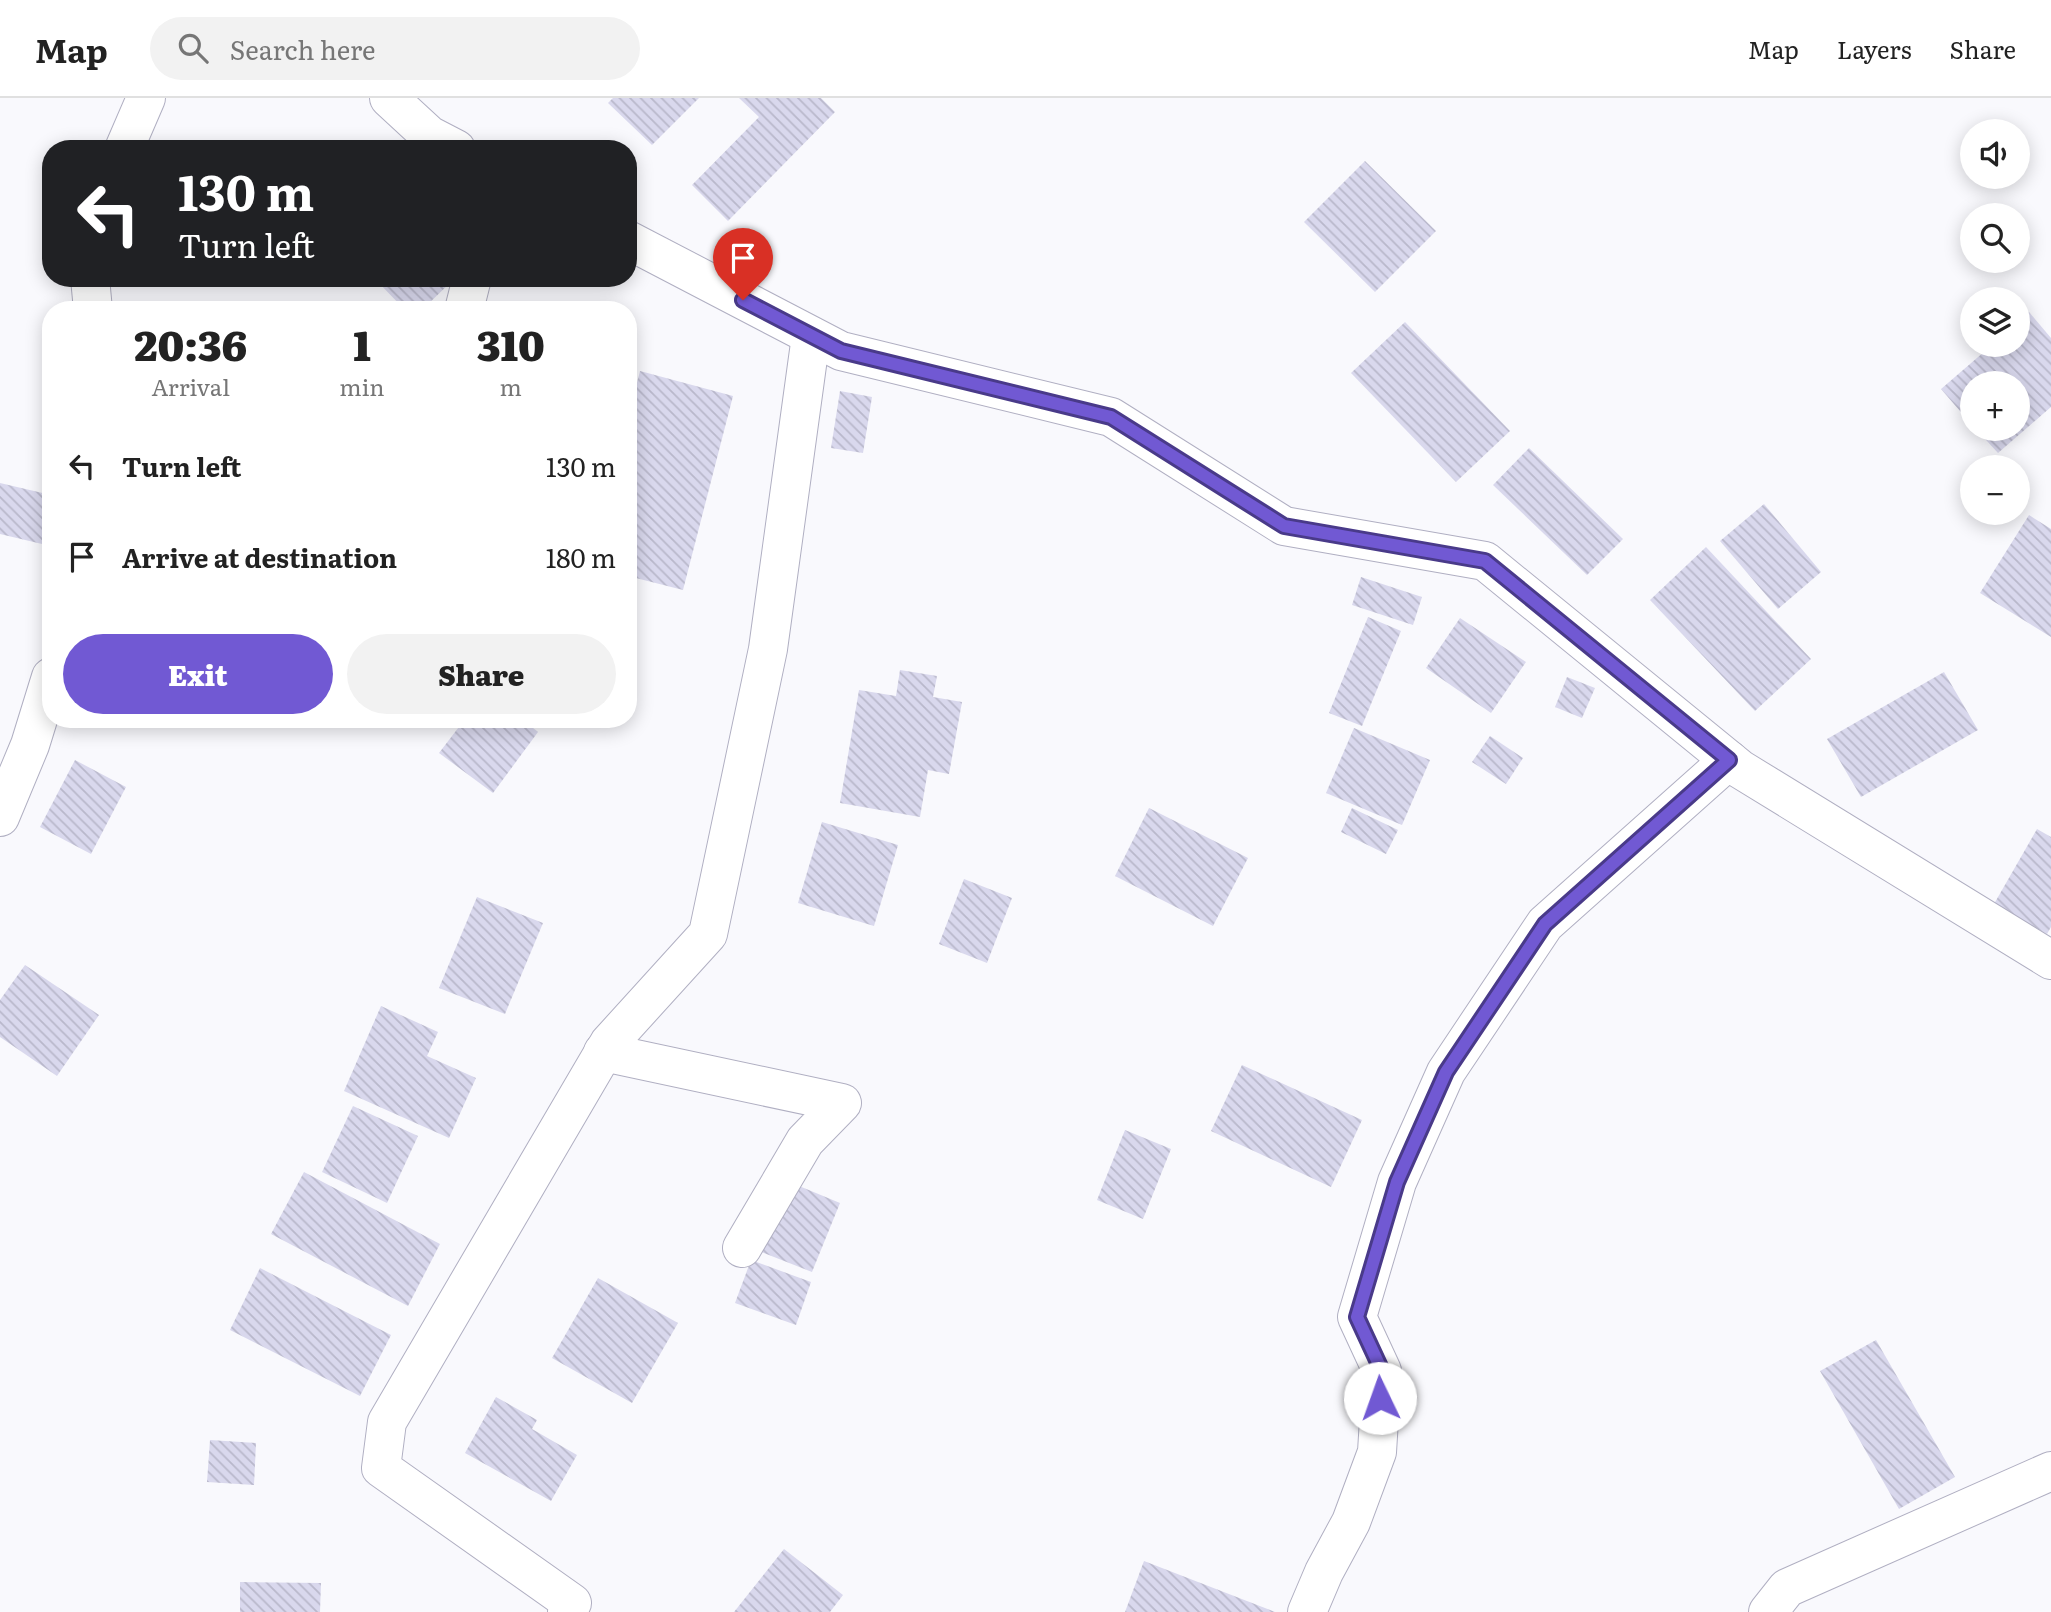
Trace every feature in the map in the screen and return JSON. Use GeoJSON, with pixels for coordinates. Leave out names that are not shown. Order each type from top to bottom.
{"type":"FeatureCollection","features":[{"type":"Feature","properties":{"kind":"street"},"geometry":{"type":"LineString","coordinates":[[128,140],[146,98]]}},
{"type":"Feature","properties":{"kind":"street"},"geometry":{"type":"LineString","coordinates":[[389,98],[429,135],[439,140]]}},
{"type":"Feature","properties":{"kind":"street"},"geometry":{"type":"LineString","coordinates":[[637,245],[841,351],[1111,417],[1284,526],[1485,561],[1740,769],[2051,960]]}},
{"type":"Feature","properties":{"kind":"street"},"geometry":{"type":"LineString","coordinates":[[567,1612],[572,1603],[381,1468],[387,1422],[608,1043],[708,934],[768,649],[811,336]]}},
{"type":"Feature","properties":{"kind":"street"},"geometry":{"type":"LineString","coordinates":[[0,817],[30,745],[42,706]]}},
{"type":"Feature","properties":{"kind":"street"},"geometry":{"type":"LineString","coordinates":[[1307,1612],[1324,1572],[1352,1522],[1377,1452],[1382,1371],[1357,1317],[1397,1182],[1446,1072],[1545,924],[1729,760]]}},
{"type":"Feature","properties":{"kind":"street"},"geometry":{"type":"LineString","coordinates":[[603,1052],[842,1103],[805,1141],[742,1248]]}},
{"type":"Feature","properties":{"kind":"street"},"geometry":{"type":"LineString","coordinates":[[1768,1612],[1787,1588],[2051,1471]]}},
{"type":"Feature","properties":{"kind":"building"},"geometry":{"type":"Polygon","coordinates":[[[613,98],[699,98],[652,145],[608,103],[613,98]]]}},
{"type":"Feature","properties":{"kind":"building"},"geometry":{"type":"Polygon","coordinates":[[[739,98],[821,98],[835,112],[728,221],[692,185],[759,117],[739,98]]]}},
{"type":"Feature","properties":{"kind":"building"},"geometry":{"type":"Polygon","coordinates":[[[1365,161],[1436,231],[1375,292],[1304,222],[1365,161]]]}},
{"type":"Feature","properties":{"kind":"building"},"geometry":{"type":"Polygon","coordinates":[[[383,287],[446,287],[431,301],[396,301],[383,287]]]}},
{"type":"Feature","properties":{"kind":"building"},"geometry":{"type":"Polygon","coordinates":[[[2030,313],[2051,338],[2051,407],[2030,425],[2030,371],[1962,371],[1978,357],[2030,357],[2030,313]]]}},
{"type":"Feature","properties":{"kind":"building"},"geometry":{"type":"Polygon","coordinates":[[[1405,322],[1510,431],[1456,482],[1351,373],[1405,322]]]}},
{"type":"Feature","properties":{"kind":"building"},"geometry":{"type":"Polygon","coordinates":[[[640,371],[733,396],[683,590],[637,578],[637,383],[640,371]]]}},
{"type":"Feature","properties":{"kind":"building"},"geometry":{"type":"Polygon","coordinates":[[[1960,373],[1960,411],[1941,389],[1960,373]]]}},
{"type":"Feature","properties":{"kind":"building"},"geometry":{"type":"Polygon","coordinates":[[[840,391],[872,397],[863,453],[831,448],[840,391]]]}},
{"type":"Feature","properties":{"kind":"building"},"geometry":{"type":"Polygon","coordinates":[[[1987,441],[2012,441],[1998,453],[1987,441]]]}},
{"type":"Feature","properties":{"kind":"building"},"geometry":{"type":"Polygon","coordinates":[[[1529,448],[1623,539],[1587,575],[1493,485],[1529,448]]]}},
{"type":"Feature","properties":{"kind":"building"},"geometry":{"type":"Polygon","coordinates":[[[0,483],[42,493],[42,544],[0,534],[0,483]]]}},
{"type":"Feature","properties":{"kind":"building"},"geometry":{"type":"Polygon","coordinates":[[[1764,504],[1821,572],[1778,609],[1720,541],[1764,504]]]}},
{"type":"Feature","properties":{"kind":"building"},"geometry":{"type":"Polygon","coordinates":[[[2030,516],[2051,529],[2051,637],[1980,593],[2023,525],[2030,525],[2030,516]]]}},
{"type":"Feature","properties":{"kind":"building"},"geometry":{"type":"Polygon","coordinates":[[[1706,547],[1811,659],[1755,711],[1650,600],[1706,547]]]}},
{"type":"Feature","properties":{"kind":"building"},"geometry":{"type":"Polygon","coordinates":[[[1361,577],[1422,597],[1413,625],[1352,605],[1361,577]]]}},
{"type":"Feature","properties":{"kind":"building"},"geometry":{"type":"Polygon","coordinates":[[[1368,617],[1401,631],[1362,726],[1329,713],[1368,617]]]}},
{"type":"Feature","properties":{"kind":"building"},"geometry":{"type":"Polygon","coordinates":[[[1460,618],[1526,662],[1491,713],[1426,668],[1460,618]]]}},
{"type":"Feature","properties":{"kind":"building"},"geometry":{"type":"Polygon","coordinates":[[[900,670],[937,676],[933,697],[962,702],[949,774],[928,770],[920,817],[840,803],[859,690],[896,696],[900,670]]]}},
{"type":"Feature","properties":{"kind":"building"},"geometry":{"type":"Polygon","coordinates":[[[1944,672],[1978,730],[1861,797],[1827,739],[1944,672]]]}},
{"type":"Feature","properties":{"kind":"building"},"geometry":{"type":"Polygon","coordinates":[[[1567,677],[1595,688],[1582,718],[1555,707],[1567,677]]]}},
{"type":"Feature","properties":{"kind":"building"},"geometry":{"type":"Polygon","coordinates":[[[458,728],[533,728],[538,732],[493,793],[439,753],[458,728]]]}},
{"type":"Feature","properties":{"kind":"building"},"geometry":{"type":"Polygon","coordinates":[[[1354,728],[1430,760],[1402,825],[1326,793],[1354,728]]]}},
{"type":"Feature","properties":{"kind":"building"},"geometry":{"type":"Polygon","coordinates":[[[1490,736],[1523,758],[1506,784],[1472,762],[1490,736]]]}},
{"type":"Feature","properties":{"kind":"building"},"geometry":{"type":"Polygon","coordinates":[[[75,760],[126,787],[91,854],[40,827],[75,760]]]}},
{"type":"Feature","properties":{"kind":"building"},"geometry":{"type":"Polygon","coordinates":[[[1149,808],[1248,858],[1213,926],[1115,876],[1149,808]]]}},
{"type":"Feature","properties":{"kind":"building"},"geometry":{"type":"Polygon","coordinates":[[[1352,808],[1398,830],[1386,854],[1341,832],[1352,808]]]}},
{"type":"Feature","properties":{"kind":"building"},"geometry":{"type":"Polygon","coordinates":[[[822,822],[898,845],[874,926],[798,903],[822,822]]]}},
{"type":"Feature","properties":{"kind":"building"},"geometry":{"type":"Polygon","coordinates":[[[2037,829],[2051,837],[2051,927],[2047,934],[1994,904],[2037,829]]]}},
{"type":"Feature","properties":{"kind":"building"},"geometry":{"type":"Polygon","coordinates":[[[964,879],[1012,898],[987,963],[939,944],[964,879]]]}},
{"type":"Feature","properties":{"kind":"building"},"geometry":{"type":"Polygon","coordinates":[[[477,897],[543,923],[505,1014],[439,988],[477,897]]]}},
{"type":"Feature","properties":{"kind":"building"},"geometry":{"type":"Polygon","coordinates":[[[25,965],[99,1015],[57,1076],[0,1037],[0,1000],[25,965]]]}},
{"type":"Feature","properties":{"kind":"building"},"geometry":{"type":"Polygon","coordinates":[[[381,1006],[438,1032],[427,1056],[476,1078],[449,1138],[344,1091],[381,1006]]]}},
{"type":"Feature","properties":{"kind":"building"},"geometry":{"type":"Polygon","coordinates":[[[1242,1065],[1362,1120],[1331,1187],[1211,1131],[1242,1065]]]}},
{"type":"Feature","properties":{"kind":"building"},"geometry":{"type":"Polygon","coordinates":[[[353,1106],[418,1136],[387,1203],[322,1172],[353,1106]]]}},
{"type":"Feature","properties":{"kind":"building"},"geometry":{"type":"Polygon","coordinates":[[[1125,1130],[1171,1149],[1143,1219],[1097,1200],[1125,1130]]]}},
{"type":"Feature","properties":{"kind":"building"},"geometry":{"type":"Polygon","coordinates":[[[304,1172],[440,1244],[408,1306],[271,1234],[304,1172]]]}},
{"type":"Feature","properties":{"kind":"building"},"geometry":{"type":"Polygon","coordinates":[[[787,1181],[840,1203],[812,1272],[759,1251],[787,1181]]]}},
{"type":"Feature","properties":{"kind":"building"},"geometry":{"type":"Polygon","coordinates":[[[751,1260],[811,1282],[796,1325],[735,1303],[751,1260]]]}},
{"type":"Feature","properties":{"kind":"building"},"geometry":{"type":"Polygon","coordinates":[[[260,1268],[391,1335],[360,1396],[230,1330],[260,1268]]]}},
{"type":"Feature","properties":{"kind":"building"},"geometry":{"type":"Polygon","coordinates":[[[598,1278],[678,1323],[632,1403],[552,1358],[598,1278]]]}},
{"type":"Feature","properties":{"kind":"building"},"geometry":{"type":"Polygon","coordinates":[[[1876,1340],[1955,1477],[1899,1509],[1820,1371],[1876,1340]]]}},
{"type":"Feature","properties":{"kind":"building"},"geometry":{"type":"Polygon","coordinates":[[[496,1397],[537,1420],[532,1429],[577,1455],[551,1501],[465,1453],[496,1397]]]}},
{"type":"Feature","properties":{"kind":"building"},"geometry":{"type":"Polygon","coordinates":[[[210,1440],[256,1443],[254,1485],[207,1482],[210,1440]]]}},
{"type":"Feature","properties":{"kind":"building"},"geometry":{"type":"Polygon","coordinates":[[[784,1549],[843,1595],[830,1612],[734,1612],[784,1549]]]}},
{"type":"Feature","properties":{"kind":"building"},"geometry":{"type":"Polygon","coordinates":[[[1144,1561],[1275,1612],[1125,1612],[1144,1561]]]}},
{"type":"Feature","properties":{"kind":"building"},"geometry":{"type":"Polygon","coordinates":[[[240,1582],[321,1583],[320,1612],[240,1612],[240,1582]]]}},
{"type":"Feature","properties":{"kind":"route"},"geometry":{"type":"LineString","coordinates":[[743,300],[841,351],[1111,417],[1284,526],[1485,561],[1729,760],[1545,924],[1446,1072],[1397,1182],[1357,1317],[1382,1371],[1380,1398]]}}]}
